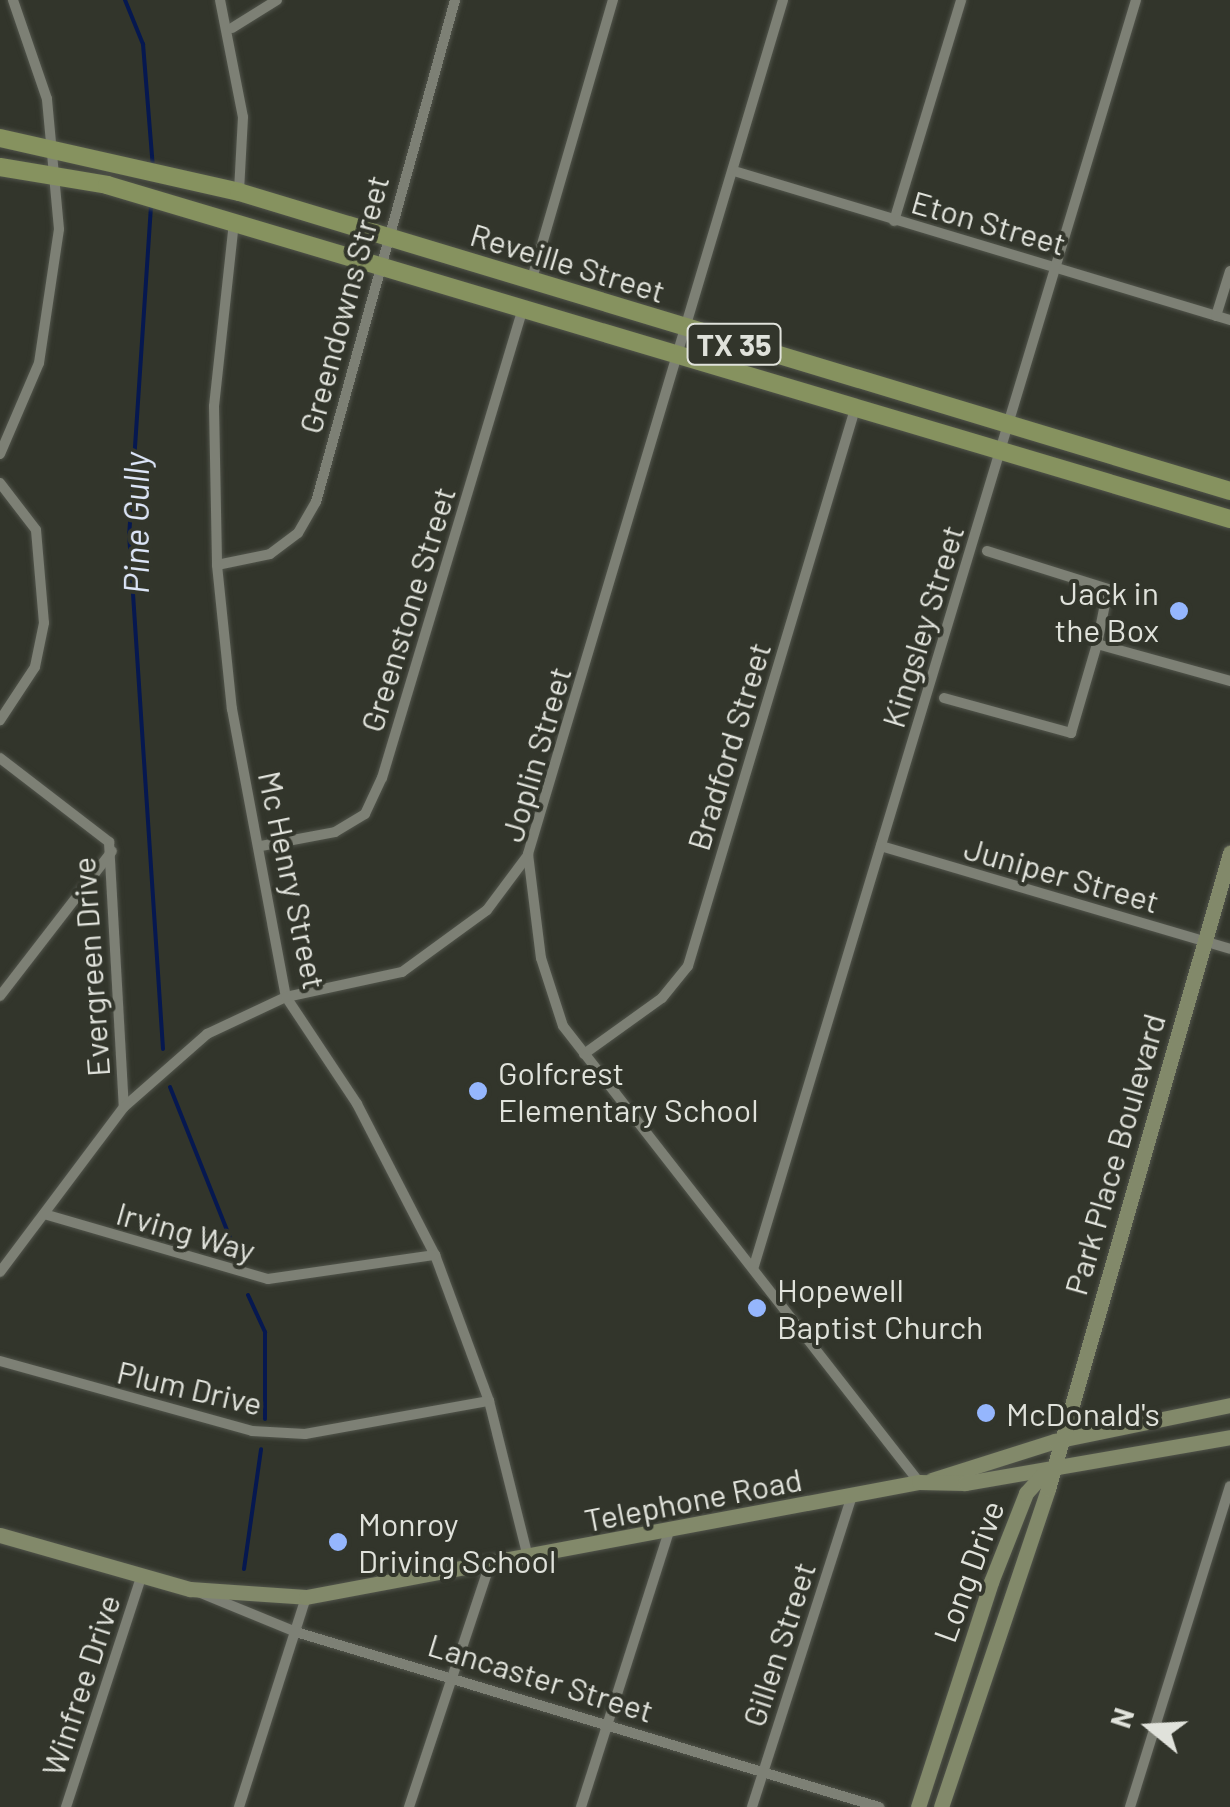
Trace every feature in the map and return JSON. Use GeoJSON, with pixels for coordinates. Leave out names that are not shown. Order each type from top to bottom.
{"type":"FeatureCollection","features":[{"type":"Feature","properties":{"kind":"main road","name":"Reveille Street"},"geometry":{"type":"LineString","coordinates":[[0,138],[54,145],[239,192],[1230,491]]}},
{"type":"Feature","properties":{"kind":"main road","name":"Reveille Street"},"geometry":{"type":"LineString","coordinates":[[0,167],[58,175],[140,195],[1230,520]]}},
{"type":"Feature","properties":{"kind":"main road","name":"Park Place Boulevard"},"geometry":{"type":"LineString","coordinates":[[1047,1470],[1230,854]]}},
{"type":"Feature","properties":{"kind":"main road","name":"Telephone Road"},"geometry":{"type":"LineString","coordinates":[[924,1482],[1055,1441],[1230,1405]]}},
{"type":"Feature","properties":{"kind":"main road","name":"Telephone Road"},"geometry":{"type":"LineString","coordinates":[[0,1535],[190,1589],[306,1597],[488,1568],[924,1482],[1047,1470],[1230,1437]]}},
{"type":"Feature","properties":{"kind":"main road","name":"Long Drive"},"geometry":{"type":"LineString","coordinates":[[918,1807],[969,1645],[1026,1494],[1047,1470]]}},
{"type":"Feature","properties":{"kind":"main road","name":"Long Drive"},"geometry":{"type":"LineString","coordinates":[[942,1807],[1048,1489],[1047,1470]]}},
{"type":"Feature","properties":{"kind":"main road"},"geometry":{"type":"LineString","coordinates":[[969,1645],[991,1653]]}},
{"type":"Feature","properties":{"kind":"street"},"geometry":{"type":"LineString","coordinates":[[0,454],[48,322],[58,175],[54,145],[13,0]]}},
{"type":"Feature","properties":{"kind":"street"},"geometry":{"type":"LineString","coordinates":[[220,0],[232,28],[243,117],[239,192]]}},
{"type":"Feature","properties":{"kind":"street"},"geometry":{"type":"LineString","coordinates":[[232,28],[277,0]]}},
{"type":"Feature","properties":{"kind":"street","name":"Greendowns Street"},"geometry":{"type":"LineString","coordinates":[[216,565],[270,554],[298,533],[316,502],[384,236],[454,0]]}},
{"type":"Feature","properties":{"kind":"street"},"geometry":{"type":"LineString","coordinates":[[531,283],[613,0]]}},
{"type":"Feature","properties":{"kind":"street","name":"Joplin Street"},"geometry":{"type":"LineString","coordinates":[[783,0],[680,356],[528,854],[541,958],[562,1026],[924,1482]]}},
{"type":"Feature","properties":{"kind":"street"},"geometry":{"type":"LineString","coordinates":[[894,220],[961,0]]}},
{"type":"Feature","properties":{"kind":"street","name":"Kingsley Street"},"geometry":{"type":"LineString","coordinates":[[754,1266],[1136,0]]}},
{"type":"Feature","properties":{"kind":"street","name":"Eton Street"},"geometry":{"type":"LineString","coordinates":[[734,172],[1230,320]]}},
{"type":"Feature","properties":{"kind":"street","name":"Mc Henry Street"},"geometry":{"type":"LineString","coordinates":[[234,222],[214,406],[216,565],[232,709],[261,846],[286,998],[356,1104],[435,1255],[489,1402],[528,1559]]}},
{"type":"Feature","properties":{"kind":"street"},"geometry":{"type":"LineString","coordinates":[[1216,316],[1230,271]]}},
{"type":"Feature","properties":{"kind":"street","name":"Greenstone Street"},"geometry":{"type":"LineString","coordinates":[[261,846],[336,832],[365,814],[382,778],[523,310]]}},
{"type":"Feature","properties":{"kind":"street","name":"Bradford Street"},"geometry":{"type":"LineString","coordinates":[[584,1054],[662,998],[688,966],[855,409]]}},
{"type":"Feature","properties":{"kind":"street"},"geometry":{"type":"LineString","coordinates":[[0,483],[36,530],[44,633],[30,676],[0,720]]}},
{"type":"Feature","properties":{"kind":"street"},"geometry":{"type":"LineString","coordinates":[[944,698],[1071,734],[1108,589],[987,551]]}},
{"type":"Feature","properties":{"kind":"street"},"geometry":{"type":"LineString","coordinates":[[1097,644],[1230,681]]}},
{"type":"Feature","properties":{"kind":"street","name":"Evergreen Drive"},"geometry":{"type":"LineString","coordinates":[[0,758],[112,851],[124,1106]]}},
{"type":"Feature","properties":{"kind":"street","name":"Juniper Street"},"geometry":{"type":"LineString","coordinates":[[881,846],[1230,950]]}},
{"type":"Feature","properties":{"kind":"street"},"geometry":{"type":"LineString","coordinates":[[0,996],[112,851]]}},
{"type":"Feature","properties":{"kind":"street"},"geometry":{"type":"LineString","coordinates":[[0,1272],[124,1106],[207,1034],[286,998],[402,972],[443,949],[528,854]]}},
{"type":"Feature","properties":{"kind":"street","name":"Irving Way"},"geometry":{"type":"LineString","coordinates":[[44,1214],[268,1279],[435,1255]]}},
{"type":"Feature","properties":{"kind":"street","name":"Plum Drive"},"geometry":{"type":"LineString","coordinates":[[0,1361],[252,1431],[305,1434],[489,1402]]}},
{"type":"Feature","properties":{"kind":"street"},"geometry":{"type":"LineString","coordinates":[[1130,1807],[1230,1486]]}},
{"type":"Feature","properties":{"kind":"street","name":"Gillen Street"},"geometry":{"type":"LineString","coordinates":[[752,1807],[852,1496]]}},
{"type":"Feature","properties":{"kind":"street"},"geometry":{"type":"LineString","coordinates":[[581,1807],[669,1531]]}},
{"type":"Feature","properties":{"kind":"street"},"geometry":{"type":"LineString","coordinates":[[409,1807],[488,1568]]}},
{"type":"Feature","properties":{"kind":"street","name":"Winfree Drive"},"geometry":{"type":"LineString","coordinates":[[66,1807],[141,1578]]}},
{"type":"Feature","properties":{"kind":"street","name":"Lancaster Street"},"geometry":{"type":"LineString","coordinates":[[190,1589],[296,1632],[608,1722],[879,1807]]}},
{"type":"Feature","properties":{"kind":"street"},"geometry":{"type":"LineString","coordinates":[[239,1807],[306,1597]]}},
{"type":"Feature","properties":{"kind":"waterway","name":"Pine Gully"},"geometry":{"type":"LineString","coordinates":[[125,0],[143,44],[153,167]]}},
{"type":"Feature","properties":{"kind":"waterway","name":"Pine Gully"},"geometry":{"type":"LineString","coordinates":[[151,206],[129,533],[163,1049]]}},
{"type":"Feature","properties":{"kind":"waterway","name":"Pine Gully"},"geometry":{"type":"LineString","coordinates":[[170,1087],[239,1260]]}},
{"type":"Feature","properties":{"kind":"waterway","name":"Pine Gully"},"geometry":{"type":"LineString","coordinates":[[248,1295],[265,1332],[265,1419]]}},
{"type":"Feature","properties":{"kind":"waterway","name":"Pine Gully"},"geometry":{"type":"LineString","coordinates":[[244,1569],[261,1449]]}},
{"type":"Feature","properties":{"kind":"place","name":"Jack in the Box"},"geometry":{"type":"Point","coordinates":[1179,611]}},
{"type":"Feature","properties":{"kind":"place","name":"Golfcrest Elementary School"},"geometry":{"type":"Point","coordinates":[478,1091]}},
{"type":"Feature","properties":{"kind":"place","name":"Hopewell Baptist Church"},"geometry":{"type":"Point","coordinates":[757,1308]}},
{"type":"Feature","properties":{"kind":"place","name":"McDonald's"},"geometry":{"type":"Point","coordinates":[986,1413]}},
{"type":"Feature","properties":{"kind":"place","name":"Monroy Driving School"},"geometry":{"type":"Point","coordinates":[338,1542]}}]}
